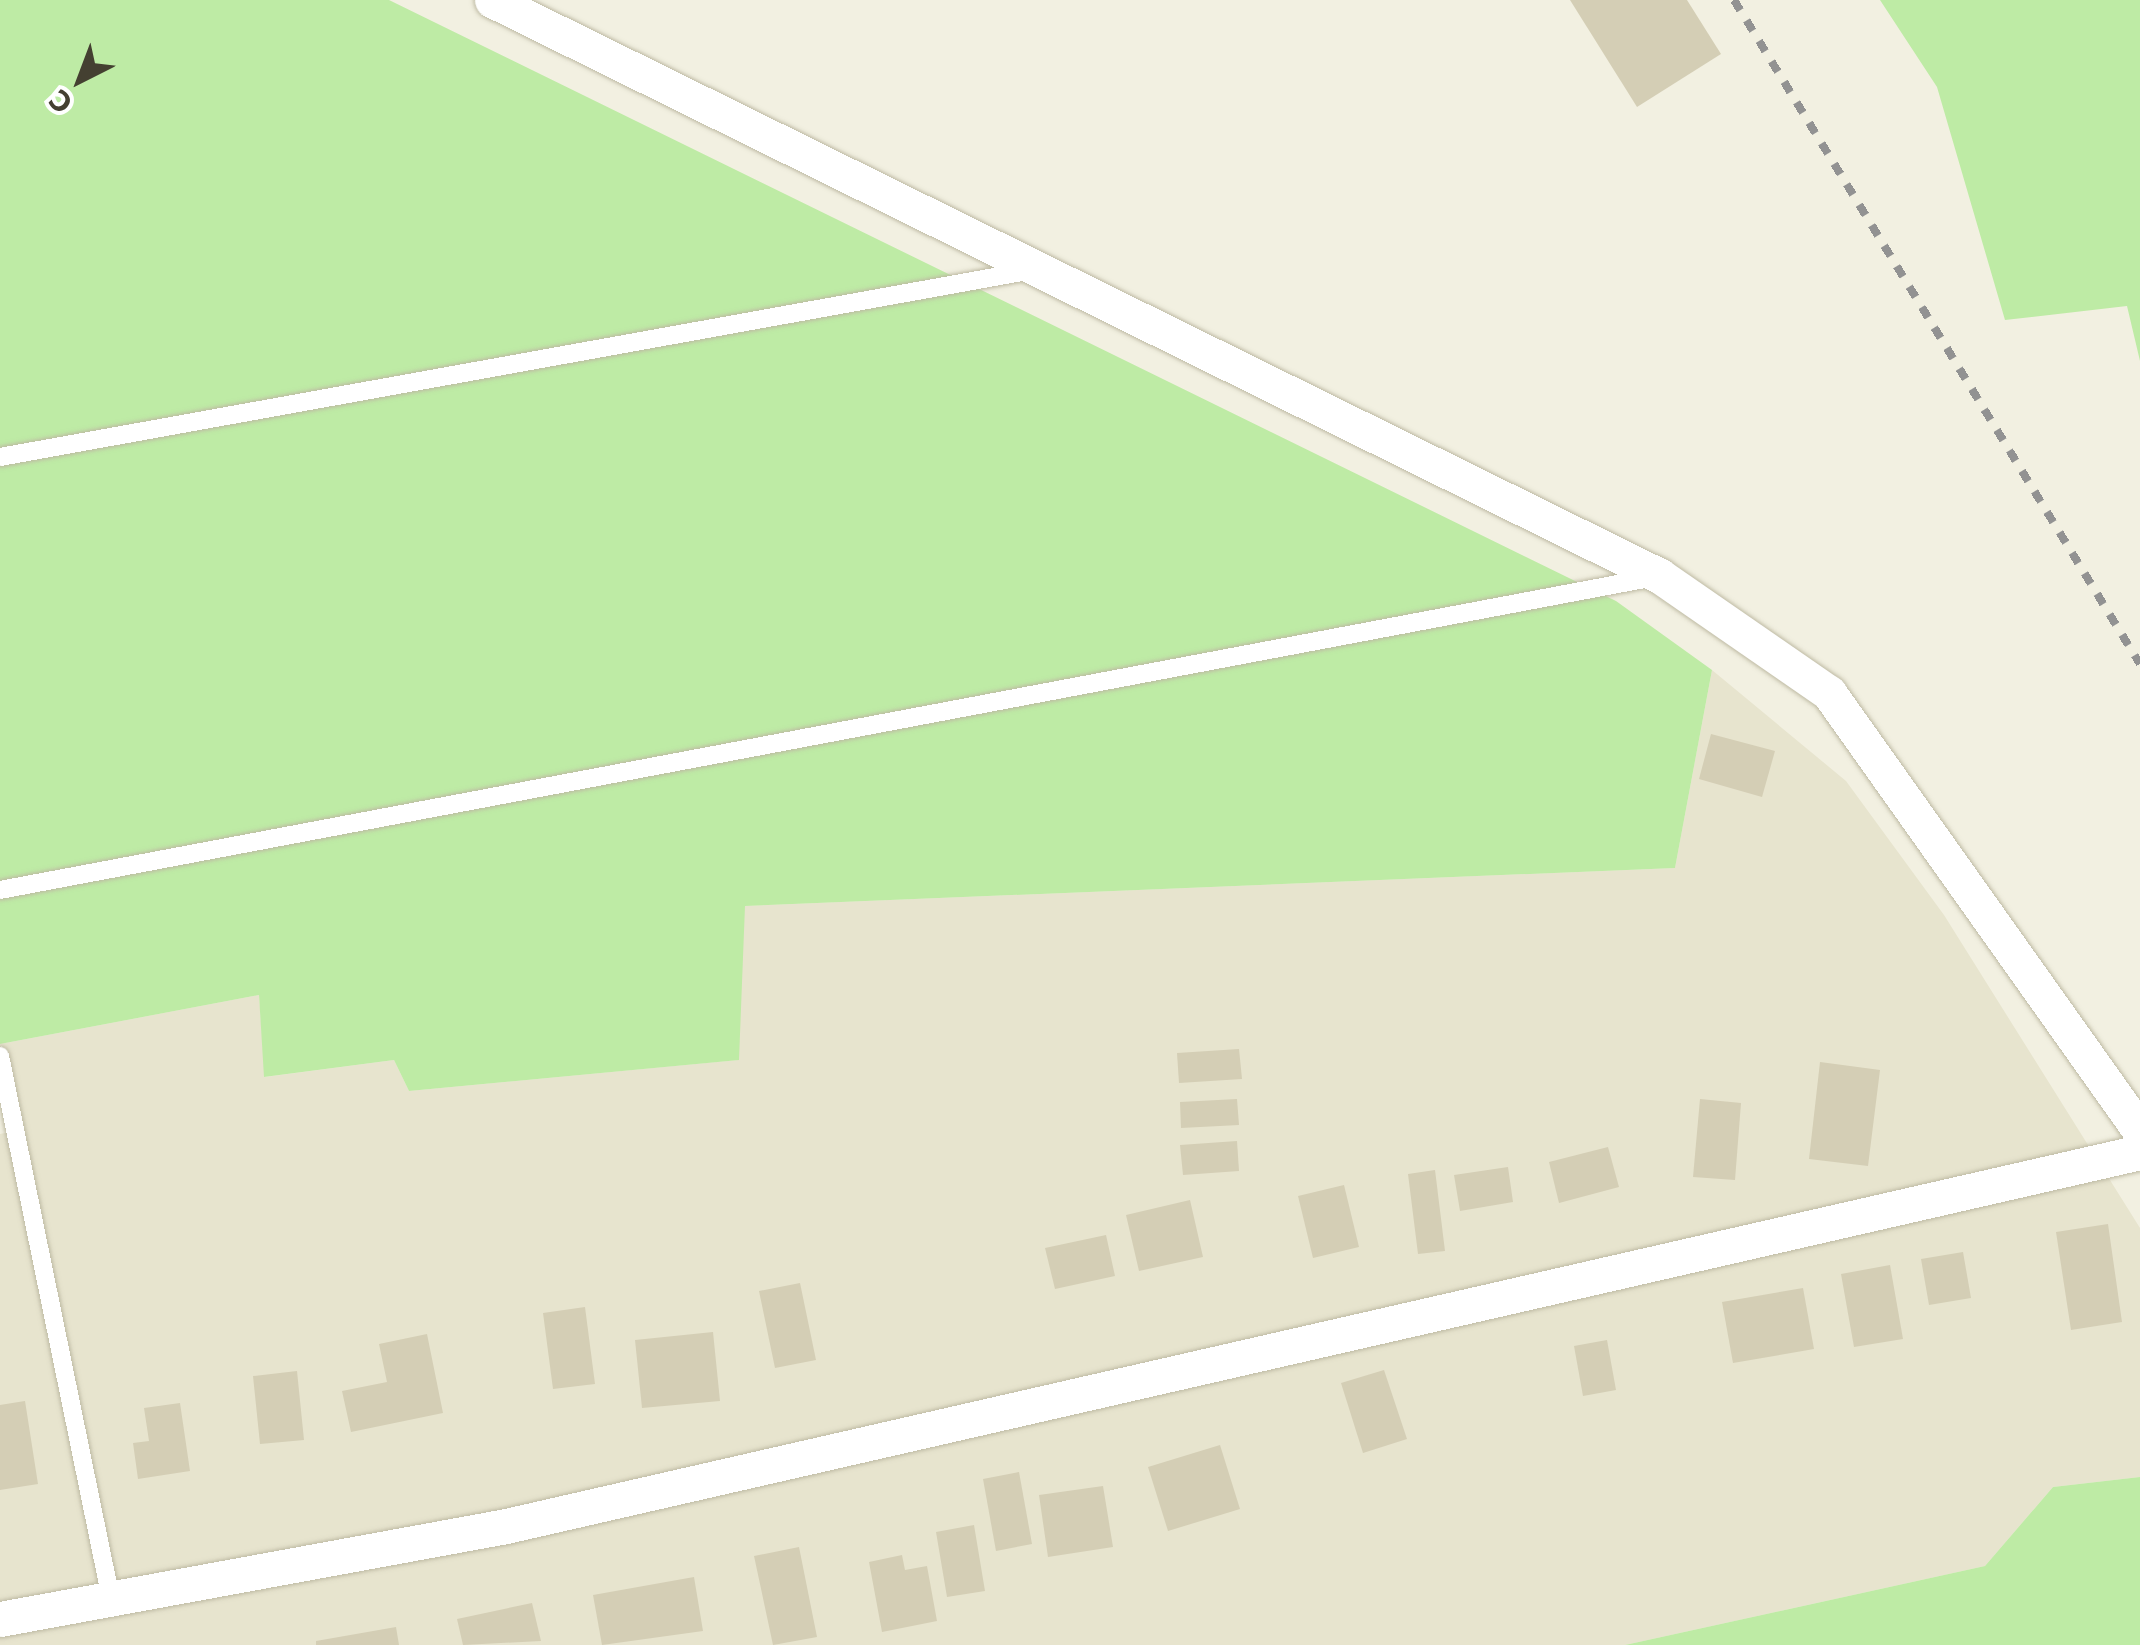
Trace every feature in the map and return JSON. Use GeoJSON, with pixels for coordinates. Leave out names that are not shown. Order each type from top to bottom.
{"type":"FeatureCollection","features":[{"type":"Feature","properties":{"kind":"street"},"geometry":{"type":"LineString","coordinates":[[492,0],[1660,576],[1829,693],[2140,1130]]}},
{"type":"Feature","properties":{"kind":"street"},"geometry":{"type":"LineString","coordinates":[[0,1619],[506,1526],[2140,1152]]}},
{"type":"Feature","properties":{"kind":"lane"},"geometry":{"type":"LineString","coordinates":[[0,457],[1038,269]]}},
{"type":"Feature","properties":{"kind":"lane"},"geometry":{"type":"LineString","coordinates":[[0,890],[1660,576]]}},
{"type":"Feature","properties":{"kind":"lane"},"geometry":{"type":"LineString","coordinates":[[0,1056],[111,1599]]}},
{"type":"Feature","properties":{"kind":"shaded area"},"geometry":{"type":"Polygon","coordinates":[[[1712,670],[1846,781],[1944,915],[2140,1228],[2140,1477],[2053,1487],[1985,1566],[1625,1645],[0,1645],[0,1134],[15,1131],[0,1044],[259,995],[265,1077],[394,1060],[409,1091],[738,1060],[744,906],[1675,868],[1712,670]]]}},
{"type":"Feature","properties":{"kind":"green space"},"geometry":{"type":"Polygon","coordinates":[[[0,0],[389,0],[1616,601],[1712,670],[1675,868],[745,906],[739,1060],[409,1091],[394,1060],[264,1077],[259,995],[0,1044],[0,0]]]}},
{"type":"Feature","properties":{"kind":"green space"},"geometry":{"type":"Polygon","coordinates":[[[1880,0],[2140,0],[2140,361],[2127,306],[2005,320],[1937,87],[1880,0]]]}},
{"type":"Feature","properties":{"kind":"green space"},"geometry":{"type":"Polygon","coordinates":[[[2140,1477],[2140,1645],[1625,1645],[1985,1566],[2053,1487],[2140,1477]]]}},
{"type":"Feature","properties":{"kind":"building"},"geometry":{"type":"Polygon","coordinates":[[[1570,0],[1687,0],[1721,54],[1637,107],[1570,0]]]}},
{"type":"Feature","properties":{"kind":"building"},"geometry":{"type":"Polygon","coordinates":[[[1711,734],[1775,751],[1762,797],[1699,779],[1711,734]]]}},
{"type":"Feature","properties":{"kind":"building"},"geometry":{"type":"Polygon","coordinates":[[[1239,1049],[1242,1079],[1179,1083],[1177,1053],[1239,1049]]]}},
{"type":"Feature","properties":{"kind":"building"},"geometry":{"type":"Polygon","coordinates":[[[1820,1062],[1880,1070],[1868,1166],[1809,1159],[1820,1062]]]}},
{"type":"Feature","properties":{"kind":"building"},"geometry":{"type":"Polygon","coordinates":[[[1237,1099],[1239,1125],[1181,1128],[1180,1102],[1237,1099]]]}},
{"type":"Feature","properties":{"kind":"building"},"geometry":{"type":"Polygon","coordinates":[[[1700,1099],[1741,1103],[1735,1180],[1693,1177],[1700,1099]]]}},
{"type":"Feature","properties":{"kind":"building"},"geometry":{"type":"Polygon","coordinates":[[[1237,1141],[1239,1171],[1183,1175],[1180,1145],[1237,1141]]]}},
{"type":"Feature","properties":{"kind":"building"},"geometry":{"type":"Polygon","coordinates":[[[1608,1147],[1619,1187],[1559,1203],[1549,1162],[1608,1147]]]}},
{"type":"Feature","properties":{"kind":"building"},"geometry":{"type":"Polygon","coordinates":[[[1508,1167],[1513,1202],[1460,1211],[1454,1175],[1508,1167]]]}},
{"type":"Feature","properties":{"kind":"building"},"geometry":{"type":"Polygon","coordinates":[[[1435,1170],[1445,1251],[1418,1254],[1408,1174],[1435,1170]]]}},
{"type":"Feature","properties":{"kind":"building"},"geometry":{"type":"Polygon","coordinates":[[[1344,1185],[1359,1247],[1313,1258],[1298,1196],[1344,1185]]]}},
{"type":"Feature","properties":{"kind":"building"},"geometry":{"type":"Polygon","coordinates":[[[1190,1200],[1203,1257],[1139,1271],[1126,1215],[1190,1200]]]}},
{"type":"Feature","properties":{"kind":"building"},"geometry":{"type":"Polygon","coordinates":[[[2108,1224],[2122,1322],[2071,1330],[2056,1232],[2108,1224]]]}},
{"type":"Feature","properties":{"kind":"building"},"geometry":{"type":"Polygon","coordinates":[[[1106,1235],[1115,1276],[1055,1289],[1045,1248],[1106,1235]]]}},
{"type":"Feature","properties":{"kind":"building"},"geometry":{"type":"Polygon","coordinates":[[[1963,1252],[1971,1298],[1929,1305],[1921,1259],[1963,1252]]]}},
{"type":"Feature","properties":{"kind":"building"},"geometry":{"type":"Polygon","coordinates":[[[1890,1265],[1903,1339],[1854,1347],[1841,1274],[1890,1265]]]}},
{"type":"Feature","properties":{"kind":"building"},"geometry":{"type":"Polygon","coordinates":[[[800,1283],[816,1360],[775,1368],[759,1291],[800,1283]]]}},
{"type":"Feature","properties":{"kind":"building"},"geometry":{"type":"Polygon","coordinates":[[[1803,1288],[1814,1349],[1733,1363],[1722,1302],[1803,1288]]]}},
{"type":"Feature","properties":{"kind":"building"},"geometry":{"type":"Polygon","coordinates":[[[585,1307],[595,1384],[553,1389],[543,1313],[585,1307]]]}},
{"type":"Feature","properties":{"kind":"building"},"geometry":{"type":"Polygon","coordinates":[[[713,1332],[720,1401],[642,1408],[635,1340],[713,1332]]]}},
{"type":"Feature","properties":{"kind":"building"},"geometry":{"type":"Polygon","coordinates":[[[427,1334],[443,1413],[351,1432],[342,1391],[387,1382],[379,1344],[427,1334]]]}},
{"type":"Feature","properties":{"kind":"building"},"geometry":{"type":"Polygon","coordinates":[[[1607,1340],[1616,1390],[1583,1396],[1574,1346],[1607,1340]]]}},
{"type":"Feature","properties":{"kind":"building"},"geometry":{"type":"Polygon","coordinates":[[[1384,1370],[1407,1439],[1363,1453],[1341,1383],[1384,1370]]]}},
{"type":"Feature","properties":{"kind":"building"},"geometry":{"type":"Polygon","coordinates":[[[297,1371],[304,1440],[260,1444],[253,1376],[297,1371]]]}},
{"type":"Feature","properties":{"kind":"building"},"geometry":{"type":"Polygon","coordinates":[[[25,1401],[38,1484],[0,1490],[0,1405],[25,1401]]]}},
{"type":"Feature","properties":{"kind":"building"},"geometry":{"type":"Polygon","coordinates":[[[180,1403],[190,1471],[138,1479],[133,1443],[149,1441],[144,1408],[180,1403]]]}},
{"type":"Feature","properties":{"kind":"building"},"geometry":{"type":"Polygon","coordinates":[[[1220,1445],[1240,1509],[1168,1531],[1148,1467],[1220,1445]]]}},
{"type":"Feature","properties":{"kind":"building"},"geometry":{"type":"Polygon","coordinates":[[[1019,1472],[1032,1544],[996,1551],[983,1479],[1019,1472]]]}},
{"type":"Feature","properties":{"kind":"building"},"geometry":{"type":"Polygon","coordinates":[[[1103,1486],[1113,1547],[1048,1557],[1039,1495],[1103,1486]]]}},
{"type":"Feature","properties":{"kind":"building"},"geometry":{"type":"Polygon","coordinates":[[[974,1525],[985,1591],[947,1597],[936,1532],[974,1525]]]}},
{"type":"Feature","properties":{"kind":"building"},"geometry":{"type":"Polygon","coordinates":[[[799,1547],[817,1637],[773,1645],[754,1556],[799,1547]]]}},
{"type":"Feature","properties":{"kind":"building"},"geometry":{"type":"Polygon","coordinates":[[[902,1555],[905,1570],[927,1566],[937,1621],[882,1632],[869,1562],[902,1555]]]}},
{"type":"Feature","properties":{"kind":"building"},"geometry":{"type":"Polygon","coordinates":[[[694,1577],[703,1631],[602,1645],[593,1595],[694,1577]]]}},
{"type":"Feature","properties":{"kind":"building"},"geometry":{"type":"Polygon","coordinates":[[[532,1603],[541,1641],[463,1645],[457,1619],[532,1603]]]}},
{"type":"Feature","properties":{"kind":"building"},"geometry":{"type":"Polygon","coordinates":[[[396,1627],[399,1645],[316,1645],[316,1641],[396,1627]]]}},
{"type":"Feature","properties":{"kind":"railway"},"geometry":{"type":"LineString","coordinates":[[1734,0],[2140,664]]}}]}
